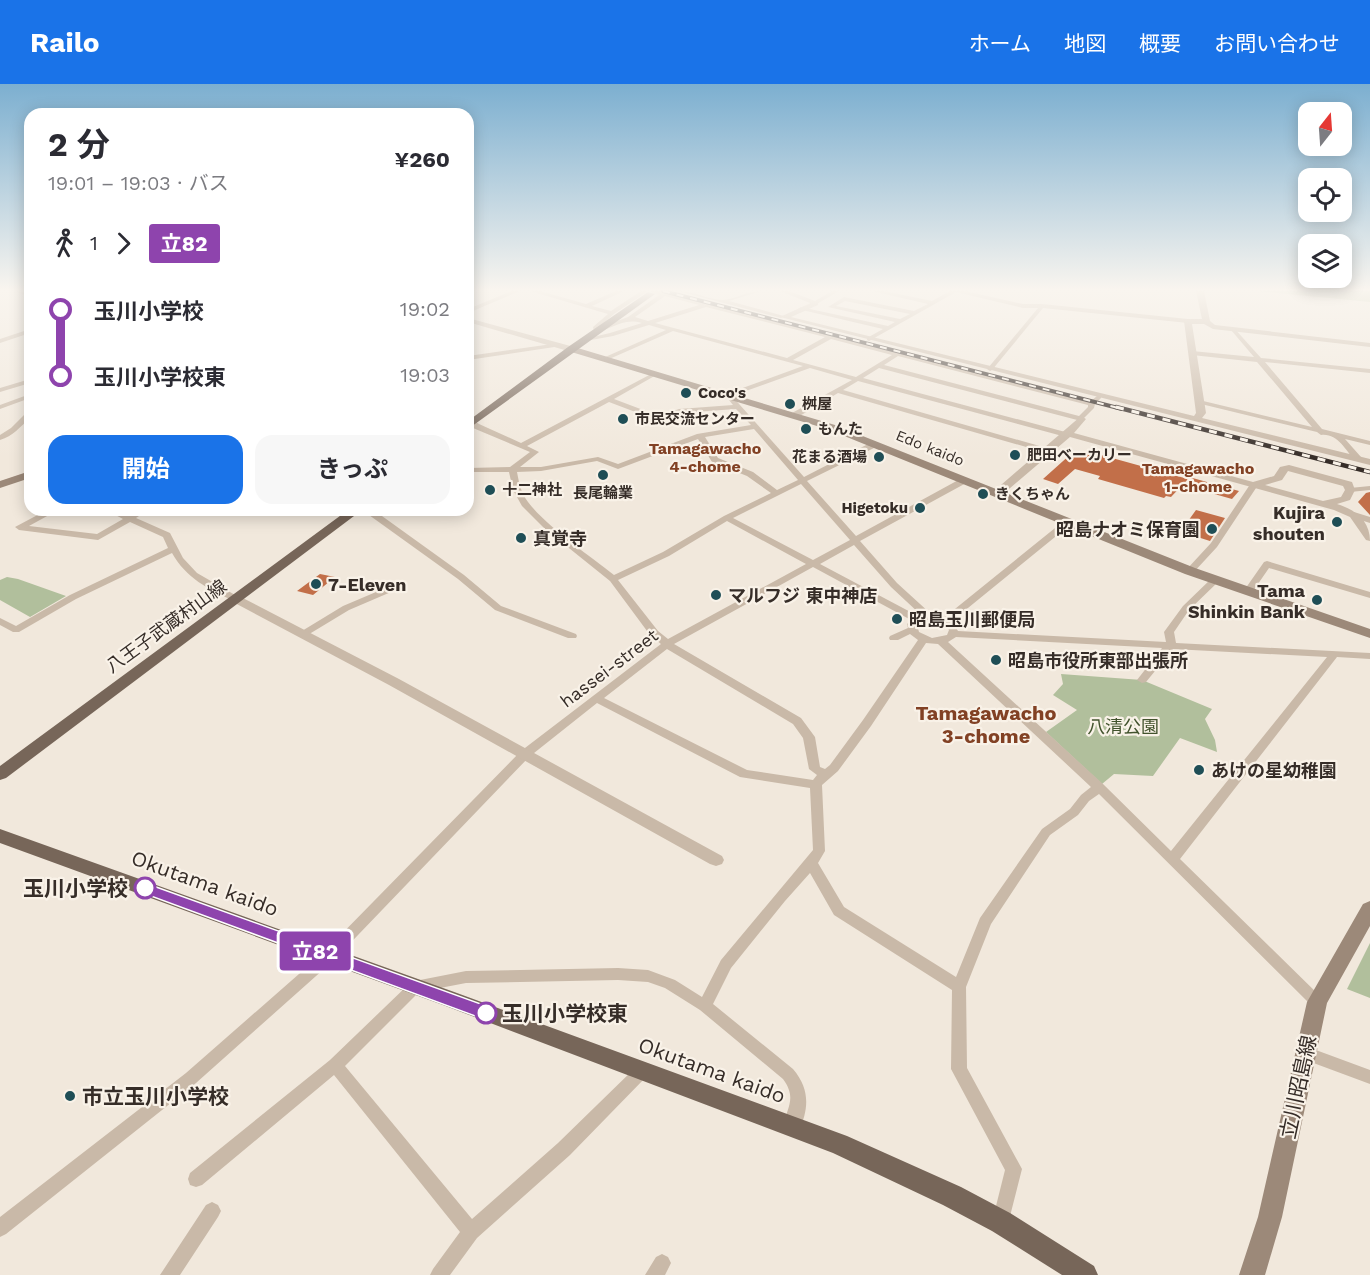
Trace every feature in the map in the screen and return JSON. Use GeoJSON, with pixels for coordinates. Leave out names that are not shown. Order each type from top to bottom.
{"type":"FeatureCollection","features":[{"type":"Feature","properties":{"kind":"main road"},"geometry":{"type":"LineString","coordinates":[[474,418],[574,347]]}},
{"type":"Feature","properties":{"kind":"main road","name":"Edo kaido"},"geometry":{"type":"LineString","coordinates":[[571,349],[795,415],[875,444],[1190,571],[1370,634]]}},
{"type":"Feature","properties":{"kind":"main road"},"geometry":{"type":"LineString","coordinates":[[0,485],[24,477]]}},
{"type":"Feature","properties":{"kind":"main road","name":"八王子武蔵村山線"},"geometry":{"type":"LineString","coordinates":[[0,774],[349,516]]}},
{"type":"Feature","properties":{"kind":"main road","name":"Okutama kaido"},"geometry":{"type":"LineString","coordinates":[[0,836],[415,987],[640,1072],[793,1126],[903,1172],[1001,1222],[1085,1275]]}},
{"type":"Feature","properties":{"kind":"main road","name":"立川昭島線"},"geometry":{"type":"LineString","coordinates":[[1252,1275],[1270,1217],[1304,1053],[1317,1002],[1370,909]]}},
{"type":"Feature","properties":{"kind":"street"},"geometry":{"type":"LineString","coordinates":[[474,357],[548,347]]}},
{"type":"Feature","properties":{"kind":"street","name":"Edo kaido"},"geometry":{"type":"LineString","coordinates":[[564,347],[571,349]]}},
{"type":"Feature","properties":{"kind":"street"},"geometry":{"type":"LineString","coordinates":[[605,359],[633,347]]}},
{"type":"Feature","properties":{"kind":"street"},"geometry":{"type":"LineString","coordinates":[[738,347],[1287,493],[1370,520]]}},
{"type":"Feature","properties":{"kind":"street"},"geometry":{"type":"LineString","coordinates":[[788,360],[813,347]]}},
{"type":"Feature","properties":{"kind":"street"},"geometry":{"type":"LineString","coordinates":[[868,347],[1091,404]]}},
{"type":"Feature","properties":{"kind":"street"},"geometry":{"type":"LineString","coordinates":[[900,347],[1370,462]]}},
{"type":"Feature","properties":{"kind":"street"},"geometry":{"type":"LineString","coordinates":[[990,369],[1009,347]]}},
{"type":"Feature","properties":{"kind":"street"},"geometry":{"type":"LineString","coordinates":[[1191,347],[1200,416],[1196,420]]}},
{"type":"Feature","properties":{"kind":"street"},"geometry":{"type":"LineString","coordinates":[[1248,347],[1321,433]]}},
{"type":"Feature","properties":{"kind":"street"},"geometry":{"type":"LineString","coordinates":[[1192,353],[1370,371]]}},
{"type":"Feature","properties":{"kind":"street"},"geometry":{"type":"LineString","coordinates":[[795,415],[897,354]]}},
{"type":"Feature","properties":{"kind":"street"},"geometry":{"type":"LineString","coordinates":[[811,366],[728,395],[736,407],[922,618]]}},
{"type":"Feature","properties":{"kind":"street"},"geometry":{"type":"LineString","coordinates":[[879,366],[1080,420]]}},
{"type":"Feature","properties":{"kind":"street"},"geometry":{"type":"LineString","coordinates":[[521,446],[656,374]]}},
{"type":"Feature","properties":{"kind":"street"},"geometry":{"type":"LineString","coordinates":[[0,390],[24,383]]}},
{"type":"Feature","properties":{"kind":"street"},"geometry":{"type":"LineString","coordinates":[[838,391],[1047,451]]}},
{"type":"Feature","properties":{"kind":"street"},"geometry":{"type":"LineString","coordinates":[[998,493],[1067,435],[1092,407],[1091,404],[1100,397]]}},
{"type":"Feature","properties":{"kind":"street"},"geometry":{"type":"LineString","coordinates":[[0,407],[24,398]]}},
{"type":"Feature","properties":{"kind":"street"},"geometry":{"type":"LineString","coordinates":[[608,399],[659,419],[679,411],[736,407]]}},
{"type":"Feature","properties":{"kind":"street"},"geometry":{"type":"LineString","coordinates":[[13,402],[24,408]]}},
{"type":"Feature","properties":{"kind":"street"},"geometry":{"type":"LineString","coordinates":[[1199,402],[1370,443]]}},
{"type":"Feature","properties":{"kind":"street"},"geometry":{"type":"LineString","coordinates":[[0,438],[19,428],[24,419]]}},
{"type":"Feature","properties":{"kind":"street"},"geometry":{"type":"LineString","coordinates":[[474,424],[535,452],[513,469]]}},
{"type":"Feature","properties":{"kind":"street"},"geometry":{"type":"LineString","coordinates":[[474,470],[513,469],[518,471],[598,459],[618,467],[700,436],[754,427]]}},
{"type":"Feature","properties":{"kind":"street"},"geometry":{"type":"LineString","coordinates":[[700,436],[715,460],[750,474],[777,493]]}},
{"type":"Feature","properties":{"kind":"street"},"geometry":{"type":"LineString","coordinates":[[1338,436],[1358,459]]}},
{"type":"Feature","properties":{"kind":"street"},"geometry":{"type":"LineString","coordinates":[[612,579],[666,554],[727,518],[875,444]]}},
{"type":"Feature","properties":{"kind":"street"},"geometry":{"type":"LineString","coordinates":[[1190,571],[1214,545],[1254,485],[1278,478],[1284,468],[1348,484],[1348,495],[1354,515],[1370,538]]}},
{"type":"Feature","properties":{"kind":"street"},"geometry":{"type":"LineString","coordinates":[[513,469],[517,490],[525,504],[547,526],[612,579],[654,633],[668,644],[797,721],[809,737],[815,769],[825,775]]}},
{"type":"Feature","properties":{"kind":"street"},"geometry":{"type":"LineString","coordinates":[[1278,478],[1280,486],[1287,493]]}},
{"type":"Feature","properties":{"kind":"street","name":"hassei-street"},"geometry":{"type":"LineString","coordinates":[[0,1228],[191,1078],[328,956],[525,754],[668,644],[965,480]]}},
{"type":"Feature","properties":{"kind":"street"},"geometry":{"type":"LineString","coordinates":[[1323,503],[1340,502],[1348,495],[1370,488]]}},
{"type":"Feature","properties":{"kind":"street"},"geometry":{"type":"LineString","coordinates":[[42,516],[19,527],[98,537],[134,516]]}},
{"type":"Feature","properties":{"kind":"street"},"geometry":{"type":"LineString","coordinates":[[125,516],[167,535],[178,561],[192,575],[209,586],[525,754],[716,861]]}},
{"type":"Feature","properties":{"kind":"street"},"geometry":{"type":"LineString","coordinates":[[375,516],[461,577],[498,608],[572,636]]}},
{"type":"Feature","properties":{"kind":"street"},"geometry":{"type":"LineString","coordinates":[[727,518],[922,618],[946,621],[952,627],[953,634]]}},
{"type":"Feature","properties":{"kind":"street"},"geometry":{"type":"LineString","coordinates":[[946,621],[1068,522]]}},
{"type":"Feature","properties":{"kind":"street"},"geometry":{"type":"LineString","coordinates":[[0,621],[16,630],[73,597],[173,549]]}},
{"type":"Feature","properties":{"kind":"street"},"geometry":{"type":"LineString","coordinates":[[1248,592],[1267,564],[1370,595]]}},
{"type":"Feature","properties":{"kind":"street"},"geometry":{"type":"LineString","coordinates":[[1142,680],[1171,644],[1169,632],[1186,608],[1215,580]]}},
{"type":"Feature","properties":{"kind":"street"},"geometry":{"type":"LineString","coordinates":[[302,634],[346,608],[402,584]]}},
{"type":"Feature","properties":{"kind":"street"},"geometry":{"type":"LineString","coordinates":[[911,630],[912,624],[922,618]]}},
{"type":"Feature","properties":{"kind":"street"},"geometry":{"type":"LineString","coordinates":[[894,638],[911,630]]}},
{"type":"Feature","properties":{"kind":"street"},"geometry":{"type":"LineString","coordinates":[[911,630],[923,639],[941,641],[1099,787],[1317,1002]]}},
{"type":"Feature","properties":{"kind":"street"},"geometry":{"type":"LineString","coordinates":[[941,641],[953,634],[1370,656]]}},
{"type":"Feature","properties":{"kind":"street"},"geometry":{"type":"LineString","coordinates":[[705,1006],[726,964],[819,851],[816,785],[834,768],[867,723],[923,639]]}},
{"type":"Feature","properties":{"kind":"street"},"geometry":{"type":"LineString","coordinates":[[1172,858],[1334,654]]}},
{"type":"Feature","properties":{"kind":"street"},"geometry":{"type":"LineString","coordinates":[[597,699],[744,774],[816,785]]}},
{"type":"Feature","properties":{"kind":"street"},"geometry":{"type":"LineString","coordinates":[[1001,1222],[1014,1169],[959,1069],[959,987],[985,922],[1046,832],[1074,812],[1085,798],[1099,787]]}},
{"type":"Feature","properties":{"kind":"street"},"geometry":{"type":"LineString","coordinates":[[811,863],[839,911],[959,987]]}},
{"type":"Feature","properties":{"kind":"street"},"geometry":{"type":"LineString","coordinates":[[196,1179],[335,1065],[415,987],[466,977],[618,974],[648,976],[670,984],[705,1006],[788,1074],[798,1085],[800,1095],[793,1126]]}},
{"type":"Feature","properties":{"kind":"street"},"geometry":{"type":"LineString","coordinates":[[1304,1053],[1370,1077]]}},
{"type":"Feature","properties":{"kind":"street"},"geometry":{"type":"LineString","coordinates":[[335,1065],[471,1232]]}},
{"type":"Feature","properties":{"kind":"street"},"geometry":{"type":"LineString","coordinates":[[439,1275],[471,1232],[564,1149],[640,1072]]}},
{"type":"Feature","properties":{"kind":"street"},"geometry":{"type":"LineString","coordinates":[[169,1275],[212,1210]]}},
{"type":"Feature","properties":{"kind":"green space"},"geometry":{"type":"Polygon","coordinates":[[[7,577],[66,596],[30,617],[0,600],[0,580],[7,577]]]}},
{"type":"Feature","properties":{"kind":"green space","name":"八清公園"},"geometry":{"type":"Polygon","coordinates":[[[1061,674],[1142,680],[1212,709],[1205,719],[1215,740],[1217,752],[1180,738],[1153,776],[1114,774],[1102,784],[1046,732],[1077,710],[1053,695],[1063,684],[1061,674]]]}},
{"type":"Feature","properties":{"kind":"green space"},"geometry":{"type":"Polygon","coordinates":[[[1370,943],[1370,998],[1347,989],[1370,943]]]}},
{"type":"Feature","properties":{"kind":"building"},"geometry":{"type":"Polygon","coordinates":[[[1078,451],[1091,455],[1094,453],[1188,479],[1171,497],[1164,498],[1098,479],[1100,476],[1075,469],[1058,484],[1043,479],[1072,453],[1078,451]]]}},
{"type":"Feature","properties":{"kind":"building"},"geometry":{"type":"Polygon","coordinates":[[[1189,477],[1239,491],[1232,499],[1186,486],[1189,477]]]}},
{"type":"Feature","properties":{"kind":"building"},"geometry":{"type":"Polygon","coordinates":[[[1370,492],[1370,515],[1358,502],[1370,492]]]}},
{"type":"Feature","properties":{"kind":"building"},"geometry":{"type":"Polygon","coordinates":[[[1196,510],[1225,518],[1210,541],[1191,535],[1189,538],[1178,535],[1196,510]]]}},
{"type":"Feature","properties":{"kind":"building","name":"7-Eleven"},"geometry":{"type":"Polygon","coordinates":[[[320,574],[335,577],[313,595],[297,591],[320,574]]]}},
{"type":"Feature","properties":{"kind":"railway"},"geometry":{"type":"LineString","coordinates":[[879,347],[1122,409]]}},
{"type":"Feature","properties":{"kind":"railway"},"geometry":{"type":"LineString","coordinates":[[1116,407],[1370,472]]}},
{"type":"Feature","properties":{"kind":"bus line","name":"立82"},"geometry":{"type":"LineString","coordinates":[[145,888],[486,1013]]}},
{"type":"Feature","properties":{"kind":"place","name":"Coco's"},"geometry":{"type":"Point","coordinates":[686,393]}},
{"type":"Feature","properties":{"kind":"place","name":"桝屋"},"geometry":{"type":"Point","coordinates":[790,404]}},
{"type":"Feature","properties":{"kind":"place","name":"市民交流センター"},"geometry":{"type":"Point","coordinates":[623,419]}},
{"type":"Feature","properties":{"kind":"place","name":"もんた"},"geometry":{"type":"Point","coordinates":[806,429]}},
{"type":"Feature","properties":{"kind":"place","name":"肥田ベーカリー"},"geometry":{"type":"Point","coordinates":[1015,455]}},
{"type":"Feature","properties":{"kind":"place","name":"花まる酒場"},"geometry":{"type":"Point","coordinates":[879,457]}},
{"type":"Feature","properties":{"kind":"place","name":"長尾輪業"},"geometry":{"type":"Point","coordinates":[603,475]}},
{"type":"Feature","properties":{"kind":"place","name":"十二神社"},"geometry":{"type":"Point","coordinates":[490,490]}},
{"type":"Feature","properties":{"kind":"place","name":"きくちゃん"},"geometry":{"type":"Point","coordinates":[983,494]}},
{"type":"Feature","properties":{"kind":"place","name":"Higetoku"},"geometry":{"type":"Point","coordinates":[920,508]}},
{"type":"Feature","properties":{"kind":"place","name":"Kujira shouten"},"geometry":{"type":"Point","coordinates":[1337,522]}},
{"type":"Feature","properties":{"kind":"place","name":"昭島ナオミ保育園"},"geometry":{"type":"Point","coordinates":[1212,529]}},
{"type":"Feature","properties":{"kind":"place","name":"真覚寺"},"geometry":{"type":"Point","coordinates":[521,538]}},
{"type":"Feature","properties":{"kind":"place","name":"7-Eleven"},"geometry":{"type":"Point","coordinates":[316,584]}},
{"type":"Feature","properties":{"kind":"place","name":"マルフジ 東中神店"},"geometry":{"type":"Point","coordinates":[716,595]}},
{"type":"Feature","properties":{"kind":"place","name":"Tama Shinkin Bank"},"geometry":{"type":"Point","coordinates":[1317,600]}},
{"type":"Feature","properties":{"kind":"place","name":"昭島玉川郵便局"},"geometry":{"type":"Point","coordinates":[897,619]}},
{"type":"Feature","properties":{"kind":"place","name":"昭島市役所東部出張所"},"geometry":{"type":"Point","coordinates":[996,660]}},
{"type":"Feature","properties":{"kind":"place","name":"あけの星幼稚園"},"geometry":{"type":"Point","coordinates":[1199,770]}},
{"type":"Feature","properties":{"kind":"place","name":"玉川小学校"},"geometry":{"type":"Point","coordinates":[145,888]}},
{"type":"Feature","properties":{"kind":"place","name":"玉川小学校東"},"geometry":{"type":"Point","coordinates":[486,1013]}},
{"type":"Feature","properties":{"kind":"place","name":"市立玉川小学校"},"geometry":{"type":"Point","coordinates":[70,1096]}},
{"type":"Feature","properties":{"kind":"district","name":"Tamagawacho 4-chome"},"geometry":{"type":"Point","coordinates":[705,457]}},
{"type":"Feature","properties":{"kind":"district","name":"Tamagawacho 1-chome"},"geometry":{"type":"Point","coordinates":[1198,477]}},
{"type":"Feature","properties":{"kind":"district","name":"Tamagawacho 3-chome"},"geometry":{"type":"Point","coordinates":[986,724]}}]}
